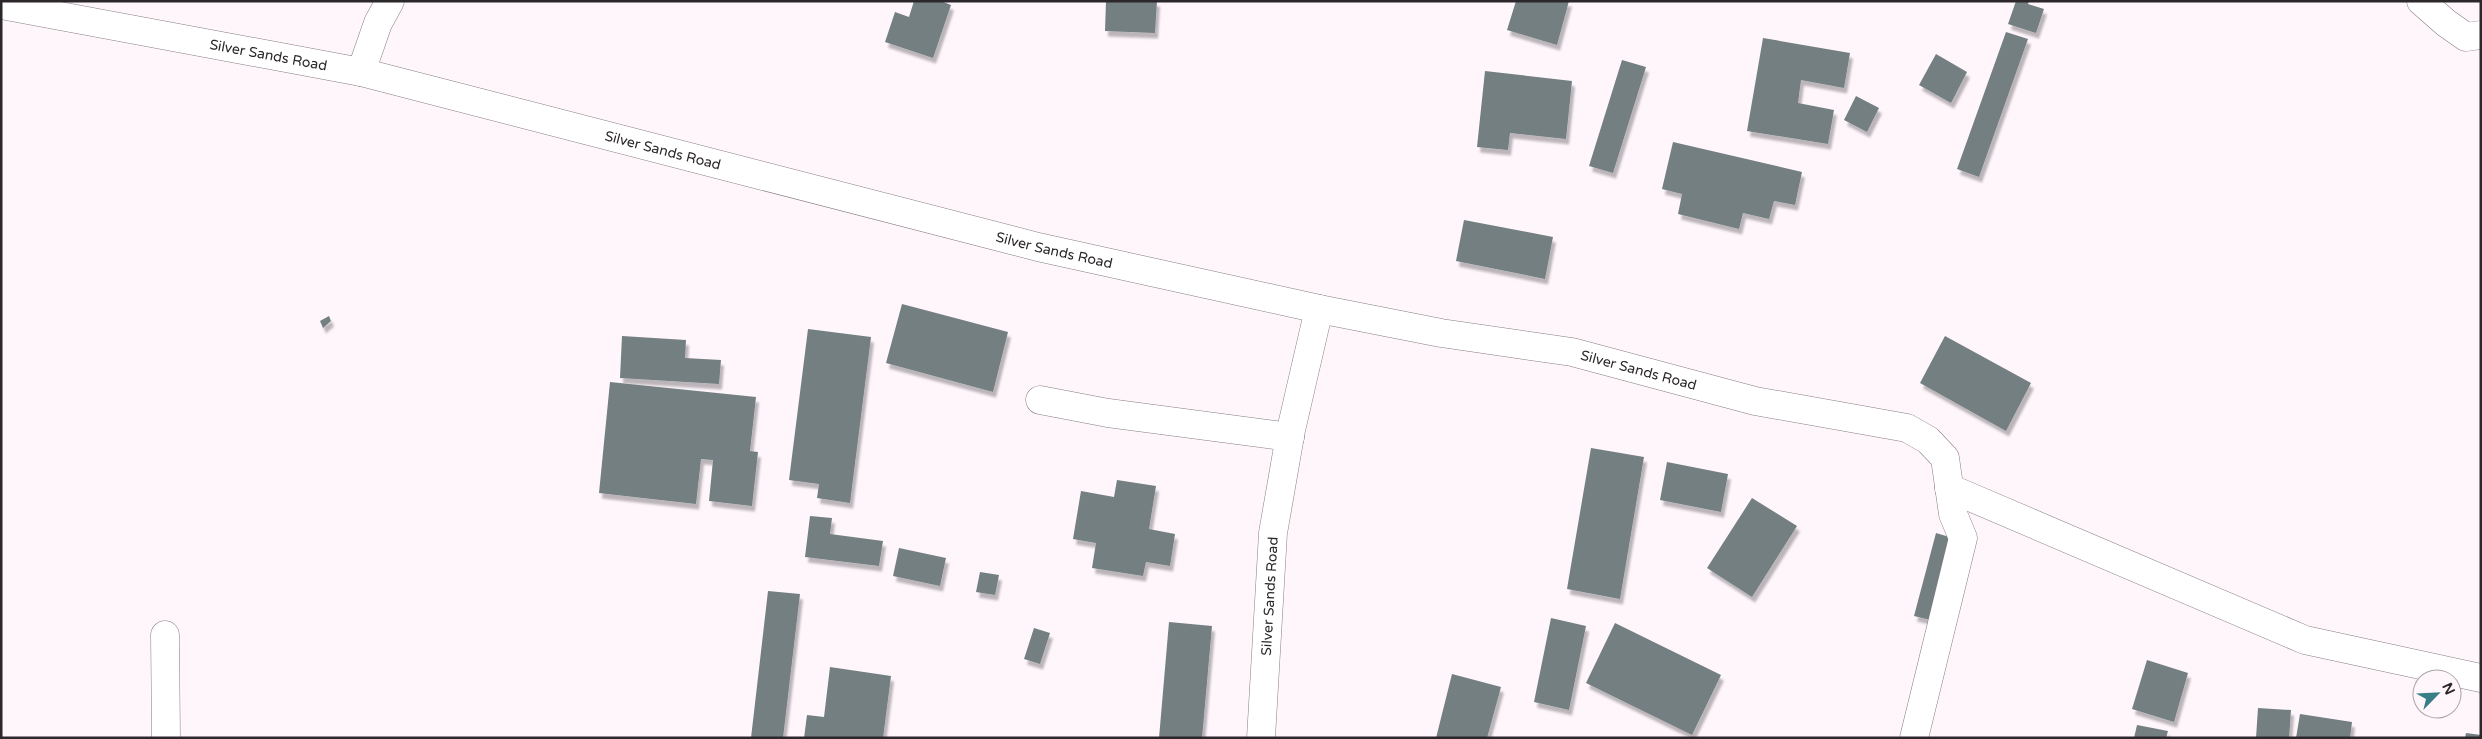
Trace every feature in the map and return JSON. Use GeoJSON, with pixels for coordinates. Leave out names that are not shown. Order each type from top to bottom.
{"type":"FeatureCollection","features":[{"type":"Feature","properties":{"kind":"street"},"geometry":{"type":"LineString","coordinates":[[361,72],[378,23],[390,1]]}},
{"type":"Feature","properties":{"kind":"street"},"geometry":{"type":"LineString","coordinates":[[2421,1],[2446,24],[2466,37],[2481,35]]}},
{"type":"Feature","properties":{"kind":"street","name":"Silver Sands Road"},"geometry":{"type":"LineString","coordinates":[[1,6],[361,72],[1038,247],[1319,310],[1441,333],[1572,352],[1755,401],[1907,428],[1928,440],[1945,458],[1949,488]]}},
{"type":"Feature","properties":{"kind":"street","name":"Silver Sands Road"},"geometry":{"type":"LineString","coordinates":[[1261,738],[1273,533],[1290,437],[1319,310]]}},
{"type":"Feature","properties":{"kind":"street"},"geometry":{"type":"LineString","coordinates":[[1040,400],[1108,413],[1290,437]]}},
{"type":"Feature","properties":{"kind":"street"},"geometry":{"type":"LineString","coordinates":[[1949,488],[2305,640],[2481,678]]}},
{"type":"Feature","properties":{"kind":"street"},"geometry":{"type":"LineString","coordinates":[[1914,738],[1963,538],[1953,514],[1949,488]]}},
{"type":"Feature","properties":{"kind":"street"},"geometry":{"type":"LineString","coordinates":[[165,635],[166,738]]}},
{"type":"Feature","properties":{"kind":"building"},"geometry":{"type":"Polygon","coordinates":[[[914,1],[941,1],[951,5],[933,58],[885,42],[895,12],[909,17],[914,1]]]}},
{"type":"Feature","properties":{"kind":"building"},"geometry":{"type":"Polygon","coordinates":[[[1106,1],[1157,1],[1155,33],[1105,31],[1106,1]]]}},
{"type":"Feature","properties":{"kind":"building"},"geometry":{"type":"Polygon","coordinates":[[[1516,1],[1569,1],[1557,45],[1507,30],[1516,1]]]}},
{"type":"Feature","properties":{"kind":"building"},"geometry":{"type":"Polygon","coordinates":[[[2016,1],[2029,1],[2028,4],[2044,9],[2036,33],[2008,24],[2016,1]]]}},
{"type":"Feature","properties":{"kind":"building"},"geometry":{"type":"Polygon","coordinates":[[[2006,32],[2028,39],[1979,177],[1957,169],[2006,32]]]}},
{"type":"Feature","properties":{"kind":"building"},"geometry":{"type":"Polygon","coordinates":[[[1763,38],[1850,53],[1844,88],[1801,80],[1798,103],[1834,110],[1828,144],[1747,131],[1763,38]]]}},
{"type":"Feature","properties":{"kind":"building"},"geometry":{"type":"Polygon","coordinates":[[[1936,54],[1967,72],[1951,103],[1919,85],[1936,54]]]}},
{"type":"Feature","properties":{"kind":"building"},"geometry":{"type":"Polygon","coordinates":[[[1622,60],[1646,67],[1613,173],[1589,166],[1622,60]]]}},
{"type":"Feature","properties":{"kind":"building"},"geometry":{"type":"Polygon","coordinates":[[[1485,71],[1572,81],[1566,139],[1510,133],[1508,150],[1477,147],[1485,71]]]}},
{"type":"Feature","properties":{"kind":"building"},"geometry":{"type":"Polygon","coordinates":[[[1856,96],[1879,108],[1867,132],[1844,120],[1856,96]]]}},
{"type":"Feature","properties":{"kind":"building"},"geometry":{"type":"Polygon","coordinates":[[[1673,142],[1802,172],[1795,205],[1774,201],[1769,219],[1743,213],[1739,229],[1678,214],[1682,194],[1662,189],[1673,142]]]}},
{"type":"Feature","properties":{"kind":"building"},"geometry":{"type":"Polygon","coordinates":[[[1464,220],[1553,237],[1545,279],[1456,261],[1464,220]]]}},
{"type":"Feature","properties":{"kind":"building"},"geometry":{"type":"Polygon","coordinates":[[[902,304],[1008,332],[993,392],[886,363],[902,304]]]}},
{"type":"Feature","properties":{"kind":"building"},"geometry":{"type":"Polygon","coordinates":[[[329,316],[331,321],[323,328],[320,321],[329,316]]]}},
{"type":"Feature","properties":{"kind":"building"},"geometry":{"type":"Polygon","coordinates":[[[808,329],[871,337],[850,503],[817,498],[819,484],[789,480],[808,329]]]}},
{"type":"Feature","properties":{"kind":"building"},"geometry":{"type":"Polygon","coordinates":[[[622,336],[686,340],[685,358],[721,360],[719,384],[620,378],[622,336]]]}},
{"type":"Feature","properties":{"kind":"building"},"geometry":{"type":"Polygon","coordinates":[[[1945,336],[2031,383],[2006,431],[1920,383],[1945,336]]]}},
{"type":"Feature","properties":{"kind":"building"},"geometry":{"type":"Polygon","coordinates":[[[610,382],[756,397],[750,451],[758,452],[752,506],[709,501],[713,460],[701,459],[696,504],[599,493],[610,382]]]}},
{"type":"Feature","properties":{"kind":"building"},"geometry":{"type":"Polygon","coordinates":[[[1591,448],[1644,457],[1620,599],[1567,589],[1591,448]]]}},
{"type":"Feature","properties":{"kind":"building"},"geometry":{"type":"Polygon","coordinates":[[[1667,462],[1728,474],[1721,512],[1660,500],[1667,462]]]}},
{"type":"Feature","properties":{"kind":"building"},"geometry":{"type":"Polygon","coordinates":[[[1117,480],[1156,486],[1149,529],[1175,534],[1170,566],[1146,562],[1143,576],[1092,568],[1096,543],[1073,539],[1081,491],[1114,497],[1117,480]]]}},
{"type":"Feature","properties":{"kind":"building"},"geometry":{"type":"Polygon","coordinates":[[[1752,498],[1797,526],[1752,597],[1707,568],[1752,498]]]}},
{"type":"Feature","properties":{"kind":"building"},"geometry":{"type":"Polygon","coordinates":[[[810,516],[832,518],[830,534],[883,541],[879,566],[805,557],[810,516]]]}},
{"type":"Feature","properties":{"kind":"building"},"geometry":{"type":"Polygon","coordinates":[[[1936,533],[1956,539],[1935,621],[1914,616],[1936,533]]]}},
{"type":"Feature","properties":{"kind":"building"},"geometry":{"type":"Polygon","coordinates":[[[899,548],[946,558],[940,586],[893,576],[899,548]]]}},
{"type":"Feature","properties":{"kind":"building"},"geometry":{"type":"Polygon","coordinates":[[[980,572],[999,575],[995,595],[976,592],[980,572]]]}},
{"type":"Feature","properties":{"kind":"building"},"geometry":{"type":"Polygon","coordinates":[[[768,591],[800,594],[783,738],[751,738],[768,591]]]}},
{"type":"Feature","properties":{"kind":"building"},"geometry":{"type":"Polygon","coordinates":[[[1551,618],[1586,626],[1569,710],[1534,702],[1551,618]]]}},
{"type":"Feature","properties":{"kind":"building"},"geometry":{"type":"Polygon","coordinates":[[[1169,622],[1212,626],[1202,738],[1159,738],[1169,622]]]}},
{"type":"Feature","properties":{"kind":"building"},"geometry":{"type":"Polygon","coordinates":[[[1615,623],[1721,675],[1692,735],[1586,683],[1615,623]]]}},
{"type":"Feature","properties":{"kind":"building"},"geometry":{"type":"Polygon","coordinates":[[[1034,628],[1050,633],[1040,664],[1024,659],[1034,628]]]}},
{"type":"Feature","properties":{"kind":"building"},"geometry":{"type":"Polygon","coordinates":[[[2147,660],[2188,673],[2174,722],[2132,709],[2147,660]]]}},
{"type":"Feature","properties":{"kind":"building"},"geometry":{"type":"Polygon","coordinates":[[[830,667],[891,676],[883,738],[804,738],[807,715],[824,717],[830,667]]]}},
{"type":"Feature","properties":{"kind":"building"},"geometry":{"type":"Polygon","coordinates":[[[1452,674],[1501,687],[1487,738],[1436,738],[1452,674]]]}},
{"type":"Feature","properties":{"kind":"building"},"geometry":{"type":"Polygon","coordinates":[[[2258,708],[2291,710],[2289,738],[2256,738],[2258,708]]]}},
{"type":"Feature","properties":{"kind":"building"},"geometry":{"type":"Polygon","coordinates":[[[2300,714],[2352,722],[2350,738],[2296,738],[2300,714]]]}},
{"type":"Feature","properties":{"kind":"building"},"geometry":{"type":"Polygon","coordinates":[[[2137,725],[2168,731],[2166,738],[2134,738],[2137,725]]]}},
{"type":"Feature","properties":{"kind":"building"},"geometry":{"type":"Polygon","coordinates":[[[2466,733],[2481,735],[2481,738],[2465,738],[2466,733]]]}}]}
